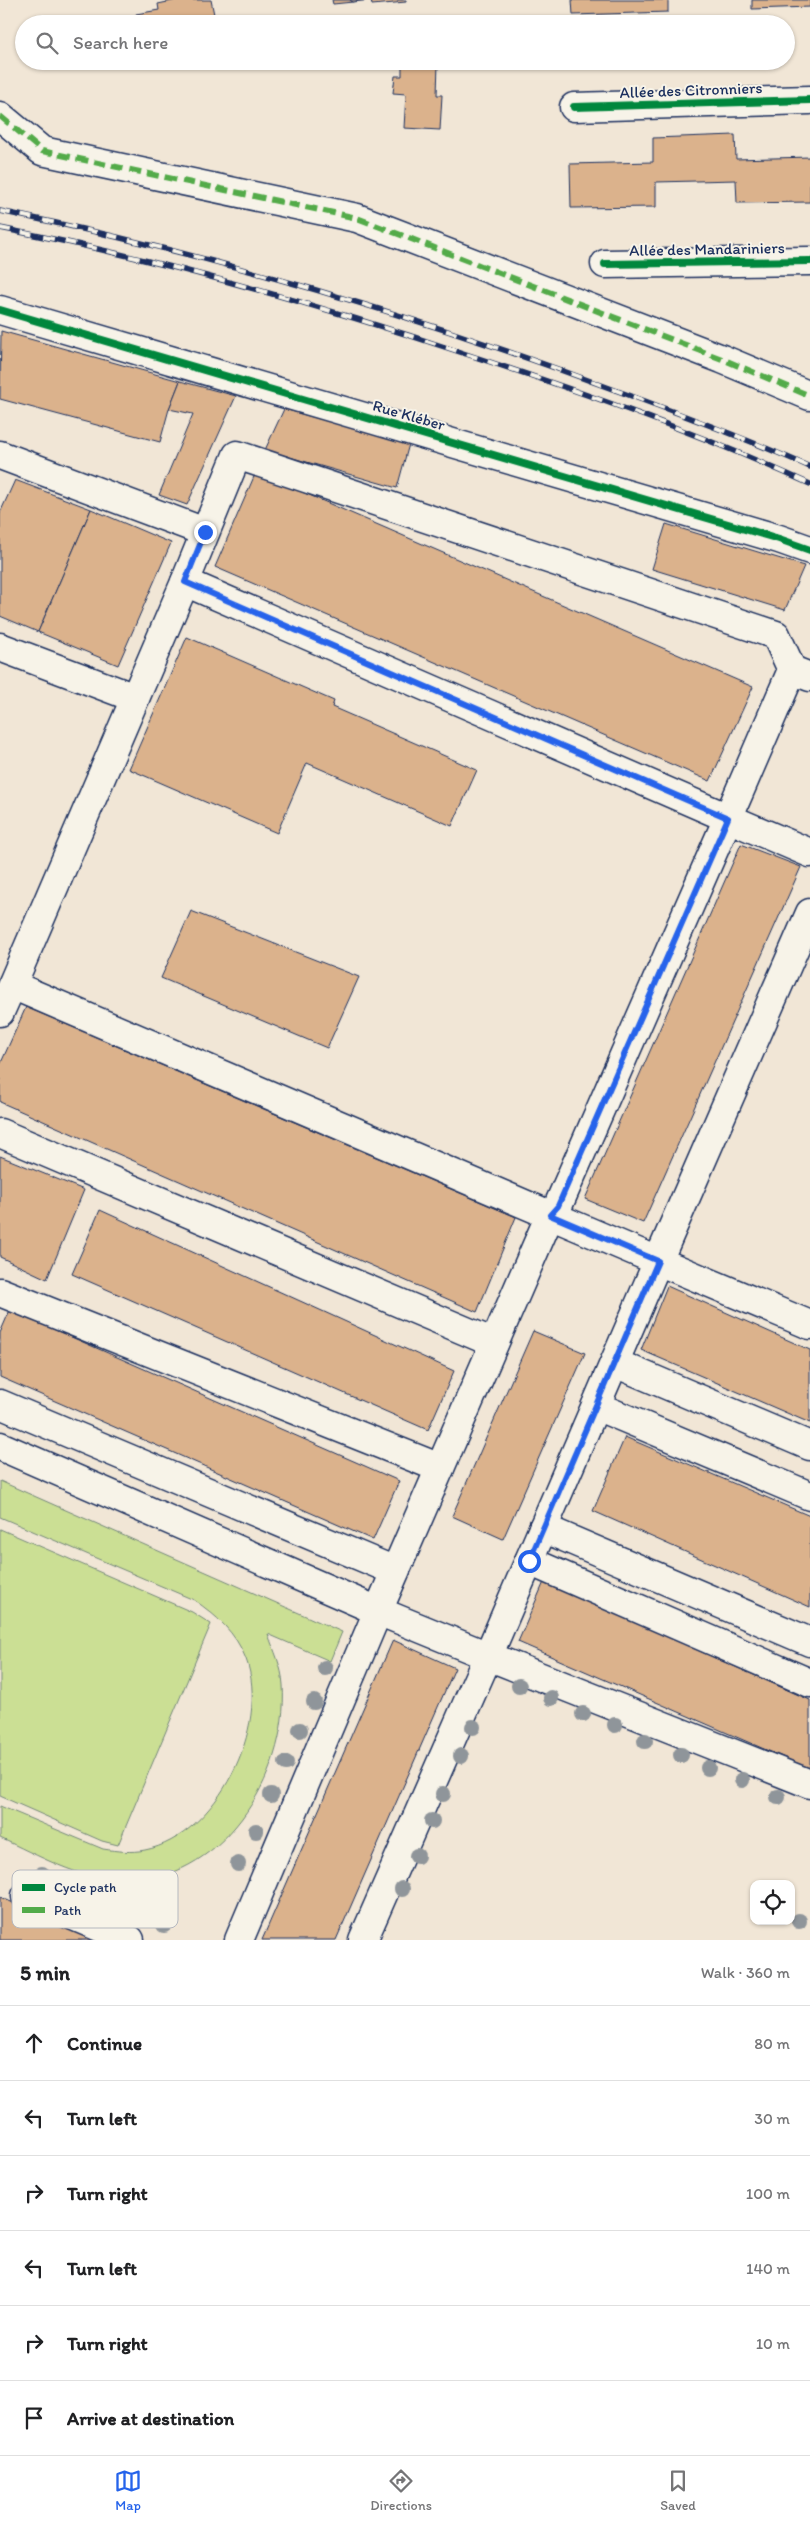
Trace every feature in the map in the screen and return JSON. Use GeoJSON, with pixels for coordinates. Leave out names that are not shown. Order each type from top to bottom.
{"type":"FeatureCollection","features":[{"type":"Feature","properties":{"kind":"street","name":"Allée des Citronniers"},"geometry":{"type":"LineString","coordinates":[[574,107],[810,100]]}},
{"type":"Feature","properties":{"kind":"street"},"geometry":{"type":"LineString","coordinates":[[0,116],[42,151],[357,218],[713,356],[810,396]]}},
{"type":"Feature","properties":{"kind":"street","name":"Allée des Mandariniers"},"geometry":{"type":"LineString","coordinates":[[604,264],[810,261]]}},
{"type":"Feature","properties":{"kind":"street","name":"Rue Kléber"},"geometry":{"type":"LineString","coordinates":[[0,310],[544,469],[810,550]]}},
{"type":"Feature","properties":{"kind":"street"},"geometry":{"type":"LineString","coordinates":[[0,455],[205,532]]}},
{"type":"Feature","properties":{"kind":"street"},"geometry":{"type":"LineString","coordinates":[[0,1012],[238,455],[776,635],[801,673],[728,818],[558,1206],[550,1215],[378,1610],[238,1940]]}},
{"type":"Feature","properties":{"kind":"street"},"geometry":{"type":"LineString","coordinates":[[185,582],[810,853]]}},
{"type":"Feature","properties":{"kind":"street"},"geometry":{"type":"LineString","coordinates":[[0,647],[134,698]]}},
{"type":"Feature","properties":{"kind":"street"},"geometry":{"type":"LineString","coordinates":[[363,1940],[810,913]]}},
{"type":"Feature","properties":{"kind":"street"},"geometry":{"type":"LineString","coordinates":[[12,985],[810,1325]]}},
{"type":"Feature","properties":{"kind":"street"},"geometry":{"type":"LineString","coordinates":[[0,1133],[494,1343]]}},
{"type":"Feature","properties":{"kind":"street"},"geometry":{"type":"LineString","coordinates":[[0,1292],[440,1468]]}},
{"type":"Feature","properties":{"kind":"street"},"geometry":{"type":"LineString","coordinates":[[614,1363],[810,1446]]}},
{"type":"Feature","properties":{"kind":"street"},"geometry":{"type":"LineString","coordinates":[[0,1404],[395,1571]]}},
{"type":"Feature","properties":{"kind":"street"},"geometry":{"type":"LineString","coordinates":[[596,1406],[810,1496]]}},
{"type":"Feature","properties":{"kind":"street"},"geometry":{"type":"LineString","coordinates":[[54,1470],[69,1433]]}},
{"type":"Feature","properties":{"kind":"street"},"geometry":{"type":"LineString","coordinates":[[0,1446],[488,1656],[810,1784]]}},
{"type":"Feature","properties":{"kind":"street"},"geometry":{"type":"LineString","coordinates":[[272,1564],[289,1526]]}},
{"type":"Feature","properties":{"kind":"street"},"geometry":{"type":"LineString","coordinates":[[543,1528],[810,1642]]}},
{"type":"Feature","properties":{"kind":"street"},"geometry":{"type":"LineString","coordinates":[[529,1561],[810,1683]]}},
{"type":"Feature","properties":{"kind":"street"},"geometry":{"type":"LineString","coordinates":[[102,1928],[130,1940]]}},
{"type":"Feature","properties":{"kind":"green space"},"geometry":{"type":"Polygon","coordinates":[[[0,1481],[342,1632],[330,1661],[268,1634],[279,1665],[283,1685],[282,1720],[274,1755],[260,1788],[241,1819],[217,1845],[189,1865],[177,1870],[72,1870],[0,1838],[0,1806],[103,1849],[140,1851],[171,1841],[195,1824],[215,1801],[232,1774],[244,1745],[251,1715],[252,1686],[246,1659],[237,1641],[225,1625],[194,1600],[0,1517],[0,1481]]]}},
{"type":"Feature","properties":{"kind":"green space"},"geometry":{"type":"Polygon","coordinates":[[[0,1529],[192,1612],[211,1624],[118,1845],[102,1841],[0,1796],[0,1529]]]}},
{"type":"Feature","properties":{"kind":"building"},"geometry":{"type":"Polygon","coordinates":[[[177,0],[211,0],[214,15],[136,15],[159,10],[158,4],[177,0]]]}},
{"type":"Feature","properties":{"kind":"building"},"geometry":{"type":"Polygon","coordinates":[[[332,0],[350,0],[353,2],[333,4],[332,0]]]}},
{"type":"Feature","properties":{"kind":"building"},"geometry":{"type":"Polygon","coordinates":[[[350,0],[371,0],[353,2],[350,0]]]}},
{"type":"Feature","properties":{"kind":"building"},"geometry":{"type":"Polygon","coordinates":[[[371,0],[406,0],[406,2],[372,5],[371,0]]]}},
{"type":"Feature","properties":{"kind":"building"},"geometry":{"type":"Polygon","coordinates":[[[572,0],[668,0],[668,12],[573,15],[572,0]]]}},
{"type":"Feature","properties":{"kind":"building"},"geometry":{"type":"Polygon","coordinates":[[[752,0],[810,0],[810,7],[752,9],[752,0]]]}},
{"type":"Feature","properties":{"kind":"building"},"geometry":{"type":"Polygon","coordinates":[[[402,70],[438,70],[437,95],[442,95],[440,130],[404,128],[406,94],[393,93],[395,76],[402,76],[402,70]]]}},
{"type":"Feature","properties":{"kind":"building"},"geometry":{"type":"Polygon","coordinates":[[[735,135],[736,159],[810,157],[810,202],[737,203],[736,180],[656,182],[656,207],[571,208],[570,164],[653,162],[653,138],[735,135]]]}},
{"type":"Feature","properties":{"kind":"building"},"geometry":{"type":"Polygon","coordinates":[[[1,331],[180,381],[169,409],[160,442],[0,399],[1,331]]]}},
{"type":"Feature","properties":{"kind":"building"},"geometry":{"type":"Polygon","coordinates":[[[180,381],[236,396],[187,505],[159,495],[193,414],[169,409],[180,381]]]}},
{"type":"Feature","properties":{"kind":"building"},"geometry":{"type":"Polygon","coordinates":[[[284,409],[409,444],[397,488],[265,450],[284,409]]]}},
{"type":"Feature","properties":{"kind":"building"},"geometry":{"type":"Polygon","coordinates":[[[256,472],[753,687],[710,781],[215,567],[256,472]]]}},
{"type":"Feature","properties":{"kind":"building"},"geometry":{"type":"Polygon","coordinates":[[[15,480],[91,509],[38,632],[0,616],[0,513],[15,480]]]}},
{"type":"Feature","properties":{"kind":"building"},"geometry":{"type":"Polygon","coordinates":[[[91,509],[171,543],[118,665],[38,632],[91,509]]]}},
{"type":"Feature","properties":{"kind":"building"},"geometry":{"type":"Polygon","coordinates":[[[666,524],[804,566],[785,610],[652,569],[666,524]]]}},
{"type":"Feature","properties":{"kind":"building"},"geometry":{"type":"Polygon","coordinates":[[[187,637],[334,701],[332,707],[477,770],[452,826],[307,763],[277,833],[129,769],[187,637]]]}},
{"type":"Feature","properties":{"kind":"building"},"geometry":{"type":"Polygon","coordinates":[[[741,844],[801,867],[643,1223],[585,1199],[741,844]]]}},
{"type":"Feature","properties":{"kind":"building"},"geometry":{"type":"Polygon","coordinates":[[[191,911],[359,977],[327,1048],[161,978],[191,911]]]}},
{"type":"Feature","properties":{"kind":"building"},"geometry":{"type":"Polygon","coordinates":[[[26,1007],[516,1217],[477,1312],[0,1102],[0,1065],[26,1007]]]}},
{"type":"Feature","properties":{"kind":"building"},"geometry":{"type":"Polygon","coordinates":[[[0,1156],[84,1190],[47,1279],[0,1257],[0,1156]]]}},
{"type":"Feature","properties":{"kind":"building"},"geometry":{"type":"Polygon","coordinates":[[[100,1210],[454,1371],[428,1430],[72,1274],[100,1210]]]}},
{"type":"Feature","properties":{"kind":"building"},"geometry":{"type":"Polygon","coordinates":[[[667,1286],[810,1350],[810,1423],[641,1350],[667,1286]]]}},
{"type":"Feature","properties":{"kind":"building"},"geometry":{"type":"Polygon","coordinates":[[[10,1310],[399,1481],[373,1540],[0,1377],[0,1333],[10,1310]]]}},
{"type":"Feature","properties":{"kind":"building"},"geometry":{"type":"Polygon","coordinates":[[[533,1331],[585,1353],[503,1539],[452,1516],[533,1331]]]}},
{"type":"Feature","properties":{"kind":"building"},"geometry":{"type":"Polygon","coordinates":[[[625,1437],[810,1516],[810,1607],[593,1511],[625,1437]]]}},
{"type":"Feature","properties":{"kind":"building"},"geometry":{"type":"Polygon","coordinates":[[[544,1582],[810,1700],[810,1769],[518,1642],[544,1582]]]}},
{"type":"Feature","properties":{"kind":"building"},"geometry":{"type":"Polygon","coordinates":[[[393,1640],[455,1668],[336,1940],[262,1940],[393,1640]]]}},
{"type":"Feature","properties":{"kind":"building"},"geometry":{"type":"Polygon","coordinates":[[[0,1897],[12,1902],[12,1928],[70,1928],[97,1940],[0,1940],[0,1897]]]}},
{"type":"Feature","properties":{"kind":"railway"},"geometry":{"type":"LineString","coordinates":[[0,211],[78,228],[234,267],[311,288],[464,336],[689,417],[810,467]]}},
{"type":"Feature","properties":{"kind":"railway"},"geometry":{"type":"LineString","coordinates":[[0,228],[177,268],[409,335],[640,414],[683,430],[810,484]]}},
{"type":"Feature","properties":{"kind":"marked path"},"geometry":{"type":"LineString","coordinates":[[0,116],[42,151],[357,218],[722,359],[810,396]]}},
{"type":"Feature","properties":{"kind":"cycle path"},"geometry":{"type":"LineString","coordinates":[[574,107],[810,100]]}},
{"type":"Feature","properties":{"kind":"cycle path"},"geometry":{"type":"LineString","coordinates":[[605,264],[810,261]]}},
{"type":"Feature","properties":{"kind":"cycle path"},"geometry":{"type":"LineString","coordinates":[[0,310],[779,539],[810,550]]}},
{"type":"Feature","properties":{"kind":"route"},"geometry":{"type":"LineString","coordinates":[[205,532],[185,582],[728,818],[558,1206],[550,1215],[658,1261],[529,1561]]}}]}
